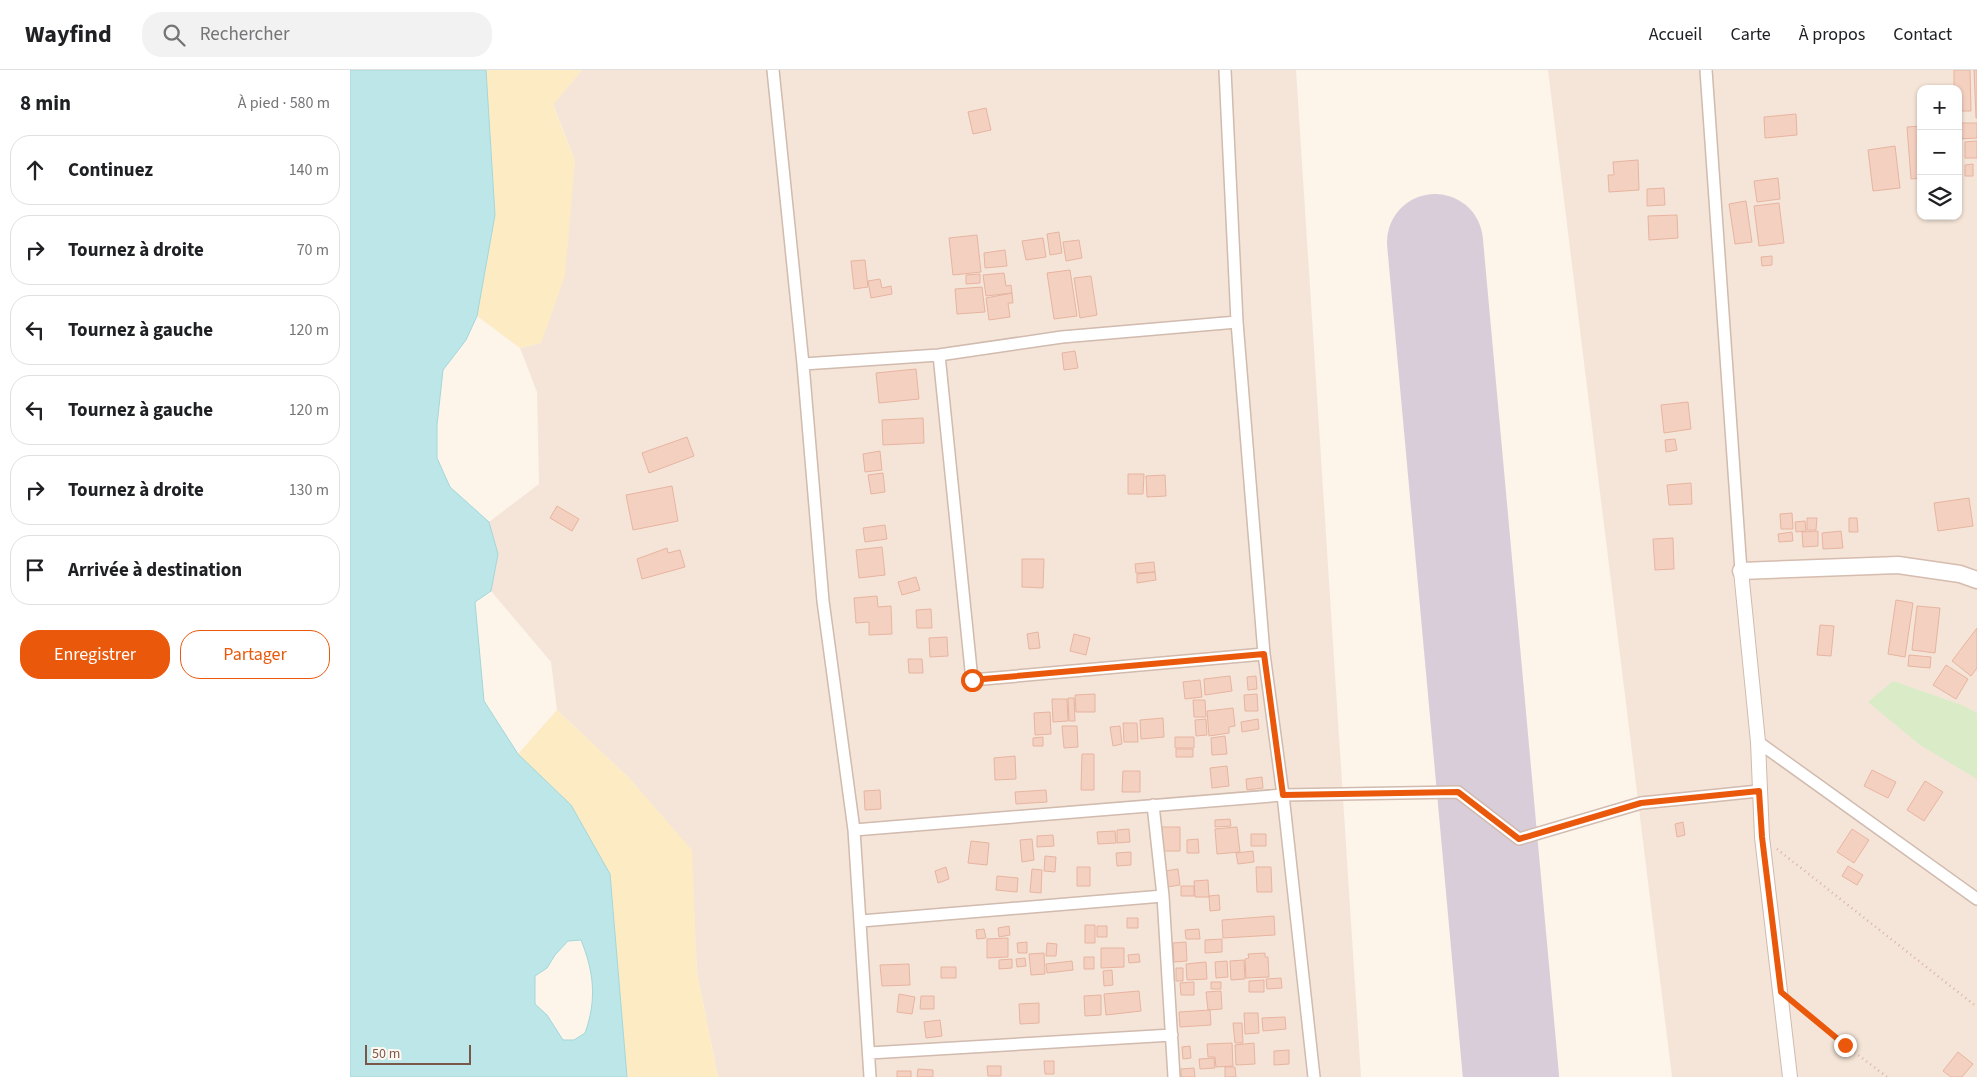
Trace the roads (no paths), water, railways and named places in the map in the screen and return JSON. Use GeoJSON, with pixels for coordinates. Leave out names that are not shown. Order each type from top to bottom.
{"type":"FeatureCollection","features":[{"type":"Feature","properties":{"kind":"main road"},"geometry":{"type":"LineString","coordinates":[[1741,570],[1898,566],[1960,574],[1977,580]]}},
{"type":"Feature","properties":{"kind":"street"},"geometry":{"type":"LineString","coordinates":[[773,70],[803,364],[823,601],[854,830],[870,1077]]}},
{"type":"Feature","properties":{"kind":"street"},"geometry":{"type":"LineString","coordinates":[[1225,70],[1237,322],[1264,654],[1283,795],[1314,1077]]}},
{"type":"Feature","properties":{"kind":"street"},"geometry":{"type":"LineString","coordinates":[[1706,70],[1741,570],[1758,742],[1762,837],[1790,1077]]}},
{"type":"Feature","properties":{"kind":"street"},"geometry":{"type":"LineString","coordinates":[[803,364],[939,355],[1062,337],[1237,322]]}},
{"type":"Feature","properties":{"kind":"street"},"geometry":{"type":"LineString","coordinates":[[939,355],[972,680],[1264,654]]}},
{"type":"Feature","properties":{"kind":"street"},"geometry":{"type":"LineString","coordinates":[[1758,742],[1977,899]]}},
{"type":"Feature","properties":{"kind":"street"},"geometry":{"type":"LineString","coordinates":[[854,830],[1283,795],[1458,792],[1519,839],[1641,803],[1759,791]]}},
{"type":"Feature","properties":{"kind":"street"},"geometry":{"type":"LineString","coordinates":[[1153,805],[1163,896],[1174,1077]]}},
{"type":"Feature","properties":{"kind":"street"},"geometry":{"type":"LineString","coordinates":[[861,921],[1163,896]]}},
{"type":"Feature","properties":{"kind":"street"},"geometry":{"type":"LineString","coordinates":[[869,1053],[1172,1035]]}},
{"type":"Feature","properties":{"kind":"water"},"geometry":{"type":"Polygon","coordinates":[[[350,70],[486,70],[495,215],[477,316],[466,340],[443,370],[437,425],[437,458],[450,487],[489,522],[498,554],[491,591],[475,602],[484,701],[518,754],[571,805],[610,874],[627,1077],[350,1077],[350,70]],[[581,940],[568,941],[555,955],[547,968],[535,976],[535,1004],[547,1015],[563,1040],[574,1040],[585,1033],[589,1021],[592,986],[589,963],[581,940]]]}}]}
